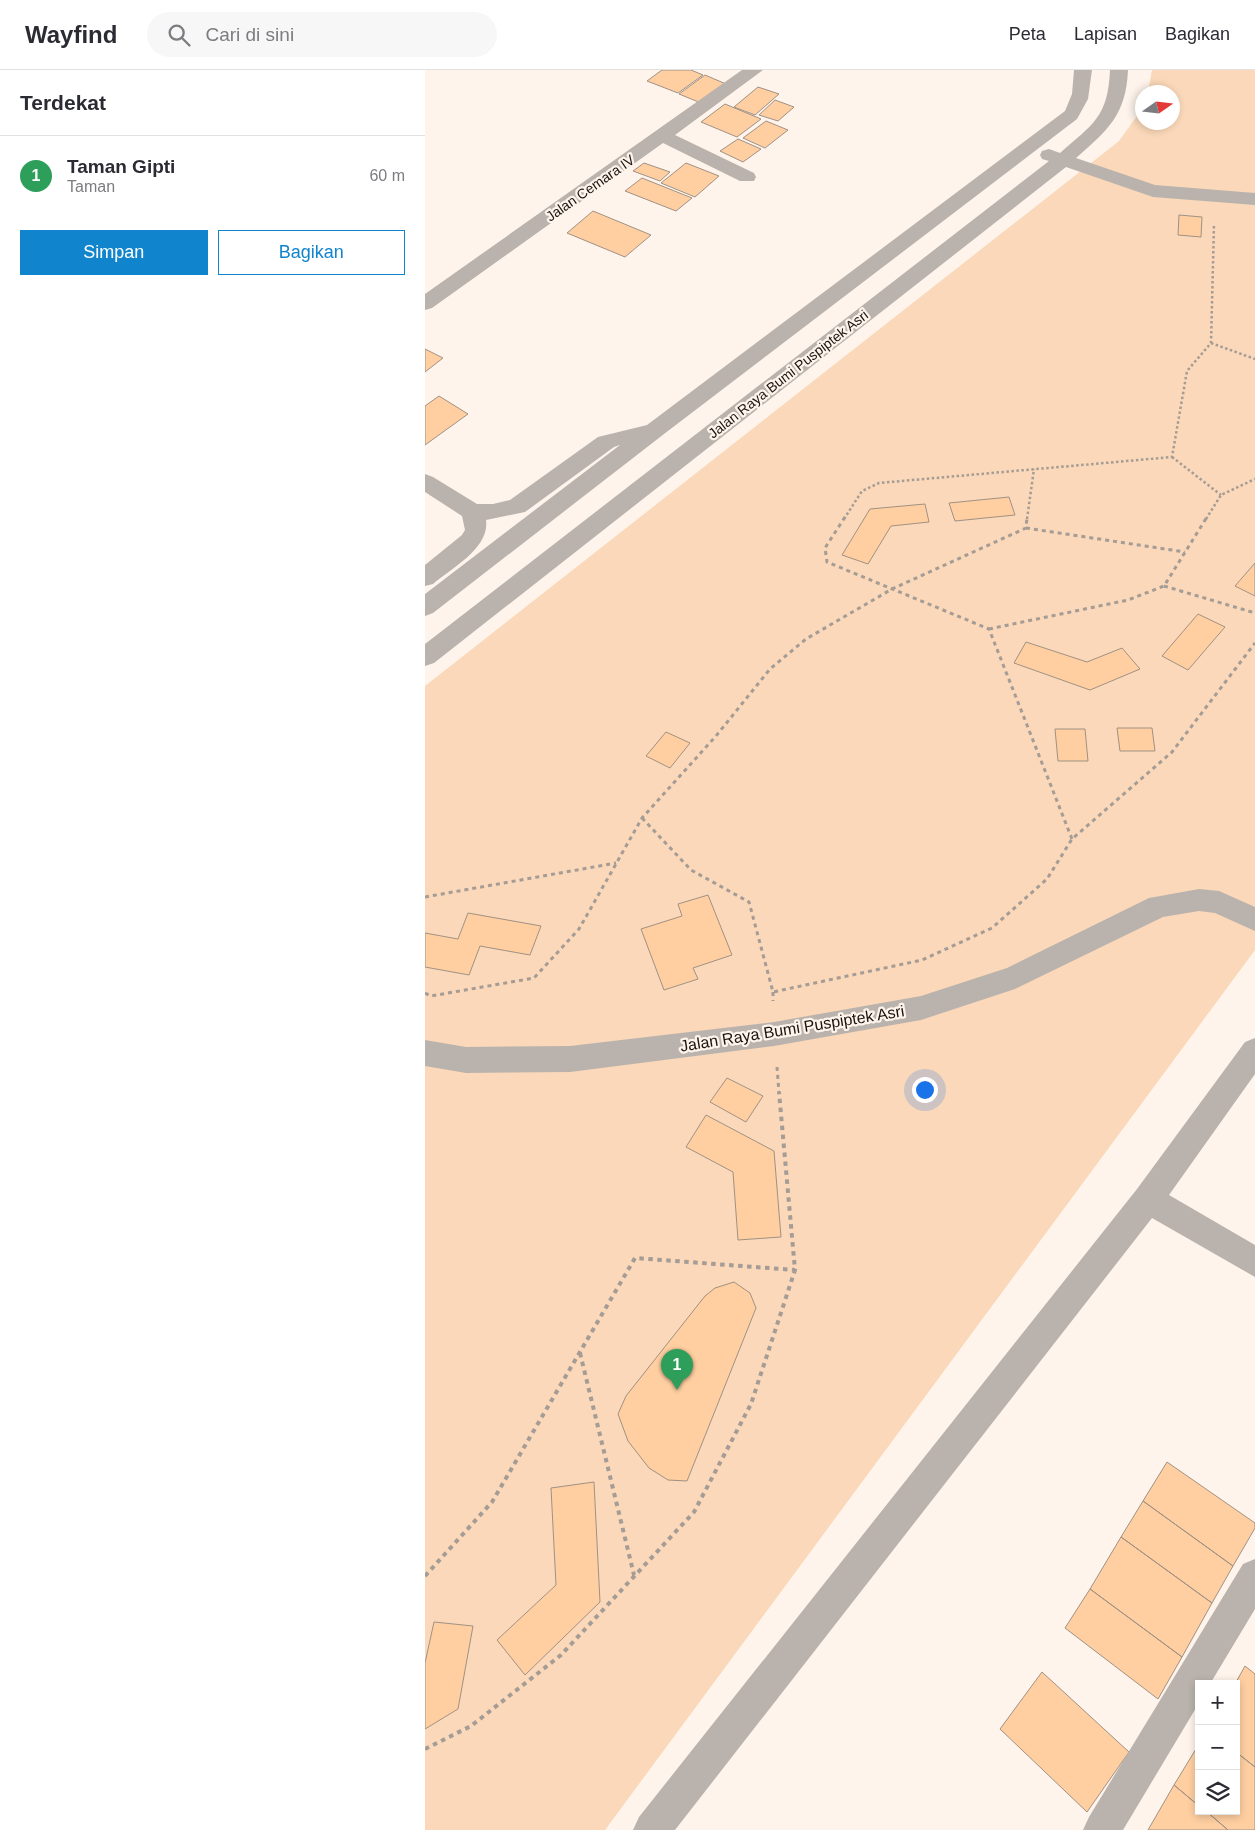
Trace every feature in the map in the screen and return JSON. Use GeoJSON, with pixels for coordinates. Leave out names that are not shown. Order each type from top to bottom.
{"type":"FeatureCollection","features":[{"type":"Feature","properties":{"kind":"street","name":"Jalan Cemara IV"},"geometry":{"type":"LineString","coordinates":[[425,304],[754,70]]}},
{"type":"Feature","properties":{"kind":"street"},"geometry":{"type":"LineString","coordinates":[[425,607],[1026,147],[1071,115],[1079,105],[1082,93],[1083,70]]}},
{"type":"Feature","properties":{"kind":"street","name":"Jalan Raya Bumi Puspiptek Asri"},"geometry":{"type":"LineString","coordinates":[[425,657],[1063,160],[1108,120],[1119,90],[1119,70]]}},
{"type":"Feature","properties":{"kind":"street"},"geometry":{"type":"LineString","coordinates":[[663,136],[747,176]]}},
{"type":"Feature","properties":{"kind":"street"},"geometry":{"type":"LineString","coordinates":[[1026,147],[1153,191],[1215,198],[1255,199]]}},
{"type":"Feature","properties":{"kind":"street"},"geometry":{"type":"LineString","coordinates":[[427,487],[473,512],[509,509],[606,442],[656,429]]}},
{"type":"Feature","properties":{"kind":"street"},"geometry":{"type":"LineString","coordinates":[[425,578],[471,540],[477,530],[473,512]]}},
{"type":"Feature","properties":{"kind":"street","name":"Jalan Raya Bumi Puspiptek Asri"},"geometry":{"type":"LineString","coordinates":[[425,1053],[466,1060],[570,1059],[773,1034],[921,1008],[1006,980],[1159,906],[1199,900],[1219,902],[1255,920]]}},
{"type":"Feature","properties":{"kind":"street"},"geometry":{"type":"LineString","coordinates":[[652,1830],[1148,1199],[1255,1051]]}},
{"type":"Feature","properties":{"kind":"street"},"geometry":{"type":"LineString","coordinates":[[1148,1199],[1255,1262]]}},
{"type":"Feature","properties":{"kind":"street"},"geometry":{"type":"LineString","coordinates":[[1102,1830],[1255,1576]]}},
{"type":"Feature","properties":{"kind":"path"},"geometry":{"type":"LineString","coordinates":[[1172,457],[1187,371],[1211,343],[1215,198]]}},
{"type":"Feature","properties":{"kind":"path"},"geometry":{"type":"LineString","coordinates":[[1211,343],[1255,359]]}},
{"type":"Feature","properties":{"kind":"path"},"geometry":{"type":"LineString","coordinates":[[1221,494],[1172,457],[879,483],[862,491],[825,548],[827,562],[989,629],[1128,600],[1164,586],[1221,494],[1255,479]]}},
{"type":"Feature","properties":{"kind":"path"},"geometry":{"type":"LineString","coordinates":[[1026,528],[1034,469]]}},
{"type":"Feature","properties":{"kind":"path"},"geometry":{"type":"LineString","coordinates":[[425,998],[534,978],[579,930],[642,818],[716,736],[770,669],[806,639],[892,589],[1026,528],[1185,552]]}},
{"type":"Feature","properties":{"kind":"path"},"geometry":{"type":"LineString","coordinates":[[1164,586],[1255,613]]}},
{"type":"Feature","properties":{"kind":"path"},"geometry":{"type":"LineString","coordinates":[[989,629],[1072,839]]}},
{"type":"Feature","properties":{"kind":"path"},"geometry":{"type":"LineString","coordinates":[[773,992],[922,960],[992,928],[1047,879],[1072,839],[1173,752],[1255,643]]}},
{"type":"Feature","properties":{"kind":"path"},"geometry":{"type":"LineString","coordinates":[[425,1749],[471,1726],[561,1655],[694,1512],[751,1404],[795,1270],[773,1034],[773,992],[749,902],[691,870],[642,818]]}},
{"type":"Feature","properties":{"kind":"path"},"geometry":{"type":"LineString","coordinates":[[425,897],[617,863]]}},
{"type":"Feature","properties":{"kind":"path"},"geometry":{"type":"LineString","coordinates":[[425,993],[431,996]]}},
{"type":"Feature","properties":{"kind":"path"},"geometry":{"type":"LineString","coordinates":[[425,1576],[492,1502],[635,1258],[795,1270]]}},
{"type":"Feature","properties":{"kind":"path"},"geometry":{"type":"LineString","coordinates":[[579,1353],[634,1576]]}},
{"type":"Feature","properties":{"kind":"shaded area"},"geometry":{"type":"Polygon","coordinates":[[[1152,70],[1255,70],[1255,950],[605,1830],[425,1830],[425,686],[1119,141],[1135,119],[1135,130],[1180,130],[1180,85],[1149,85],[1152,70]]]}},
{"type":"Feature","properties":{"kind":"building"},"geometry":{"type":"Polygon","coordinates":[[[662,70],[691,70],[703,75],[678,93],[647,81],[662,70]]]}},
{"type":"Feature","properties":{"kind":"building"},"geometry":{"type":"Polygon","coordinates":[[[705,75],[726,84],[701,103],[679,94],[705,75]]]}},
{"type":"Feature","properties":{"kind":"building"},"geometry":{"type":"Polygon","coordinates":[[[758,87],[779,94],[755,115],[734,107],[758,87]]]}},
{"type":"Feature","properties":{"kind":"building"},"geometry":{"type":"Polygon","coordinates":[[[775,100],[794,107],[778,121],[759,115],[775,100]]]}},
{"type":"Feature","properties":{"kind":"building"},"geometry":{"type":"Polygon","coordinates":[[[725,104],[761,119],[737,137],[701,122],[725,104]]]}},
{"type":"Feature","properties":{"kind":"building"},"geometry":{"type":"Polygon","coordinates":[[[766,121],[788,130],[765,148],[743,138],[766,121]]]}},
{"type":"Feature","properties":{"kind":"building"},"geometry":{"type":"Polygon","coordinates":[[[738,139],[761,149],[743,162],[720,151],[738,139]]]}},
{"type":"Feature","properties":{"kind":"building"},"geometry":{"type":"Polygon","coordinates":[[[644,163],[670,172],[660,181],[633,171],[644,163]]]}},
{"type":"Feature","properties":{"kind":"building"},"geometry":{"type":"Polygon","coordinates":[[[686,163],[719,176],[695,197],[661,183],[686,163]]]}},
{"type":"Feature","properties":{"kind":"building"},"geometry":{"type":"Polygon","coordinates":[[[642,178],[692,198],[676,211],[625,191],[642,178]]]}},
{"type":"Feature","properties":{"kind":"building"},"geometry":{"type":"Polygon","coordinates":[[[593,211],[651,235],[625,257],[567,233],[593,211]]]}},
{"type":"Feature","properties":{"kind":"building"},"geometry":{"type":"Polygon","coordinates":[[[1179,215],[1202,217],[1201,237],[1178,235],[1179,215]]]}},
{"type":"Feature","properties":{"kind":"building"},"geometry":{"type":"Polygon","coordinates":[[[425,349],[443,358],[425,372],[425,349]]]}},
{"type":"Feature","properties":{"kind":"building"},"geometry":{"type":"Polygon","coordinates":[[[439,396],[468,414],[425,445],[425,406],[439,396]]]}},
{"type":"Feature","properties":{"kind":"building"},"geometry":{"type":"Polygon","coordinates":[[[1009,497],[1015,515],[955,521],[949,503],[1009,497]]]}},
{"type":"Feature","properties":{"kind":"building"},"geometry":{"type":"Polygon","coordinates":[[[925,504],[929,522],[891,526],[868,564],[842,555],[870,509],[925,504]]]}},
{"type":"Feature","properties":{"kind":"building"},"geometry":{"type":"Polygon","coordinates":[[[1255,563],[1255,596],[1235,586],[1255,563]]]}},
{"type":"Feature","properties":{"kind":"building"},"geometry":{"type":"Polygon","coordinates":[[[1198,614],[1225,627],[1188,670],[1162,656],[1198,614]]]}},
{"type":"Feature","properties":{"kind":"building"},"geometry":{"type":"Polygon","coordinates":[[[1026,642],[1087,662],[1122,648],[1140,669],[1090,690],[1014,663],[1026,642]]]}},
{"type":"Feature","properties":{"kind":"building"},"geometry":{"type":"Polygon","coordinates":[[[1117,728],[1152,728],[1155,751],[1120,751],[1117,728]]]}},
{"type":"Feature","properties":{"kind":"building"},"geometry":{"type":"Polygon","coordinates":[[[1055,729],[1085,729],[1088,761],[1058,761],[1055,729]]]}},
{"type":"Feature","properties":{"kind":"building"},"geometry":{"type":"Polygon","coordinates":[[[666,732],[690,743],[670,768],[646,756],[666,732]]]}},
{"type":"Feature","properties":{"kind":"building"},"geometry":{"type":"Polygon","coordinates":[[[708,895],[732,955],[693,968],[698,979],[664,990],[641,929],[682,916],[678,904],[708,895]]]}},
{"type":"Feature","properties":{"kind":"building"},"geometry":{"type":"Polygon","coordinates":[[[468,913],[541,926],[530,955],[480,946],[469,975],[425,967],[425,933],[458,939],[468,913]]]}},
{"type":"Feature","properties":{"kind":"building"},"geometry":{"type":"Polygon","coordinates":[[[727,1078],[763,1096],[746,1122],[710,1102],[727,1078]]]}},
{"type":"Feature","properties":{"kind":"building"},"geometry":{"type":"Polygon","coordinates":[[[706,1115],[774,1151],[781,1237],[738,1240],[733,1172],[686,1147],[706,1115]]]}},
{"type":"Feature","properties":{"kind":"building"},"geometry":{"type":"Polygon","coordinates":[[[734,1282],[750,1293],[756,1308],[687,1481],[668,1480],[649,1468],[628,1441],[618,1414],[626,1396],[705,1296],[715,1288],[734,1282]]]}},
{"type":"Feature","properties":{"kind":"building"},"geometry":{"type":"Polygon","coordinates":[[[1167,1462],[1255,1523],[1255,1528],[1233,1566],[1143,1501],[1167,1462]]]}},
{"type":"Feature","properties":{"kind":"building"},"geometry":{"type":"Polygon","coordinates":[[[594,1482],[600,1602],[525,1675],[497,1640],[556,1585],[551,1488],[594,1482]]]}},
{"type":"Feature","properties":{"kind":"building"},"geometry":{"type":"Polygon","coordinates":[[[1143,1501],[1233,1566],[1212,1603],[1121,1537],[1143,1501]]]}},
{"type":"Feature","properties":{"kind":"building"},"geometry":{"type":"Polygon","coordinates":[[[1121,1537],[1212,1603],[1182,1657],[1090,1589],[1121,1537]]]}},
{"type":"Feature","properties":{"kind":"building"},"geometry":{"type":"Polygon","coordinates":[[[1090,1589],[1182,1657],[1158,1699],[1065,1628],[1090,1589]]]}},
{"type":"Feature","properties":{"kind":"building"},"geometry":{"type":"Polygon","coordinates":[[[434,1622],[473,1626],[458,1709],[425,1729],[425,1663],[434,1622]]]}},
{"type":"Feature","properties":{"kind":"building"},"geometry":{"type":"Polygon","coordinates":[[[1245,1666],[1255,1674],[1255,1767],[1240,1755],[1240,1680],[1237,1680],[1245,1666]]]}},
{"type":"Feature","properties":{"kind":"building"},"geometry":{"type":"Polygon","coordinates":[[[1042,1672],[1129,1752],[1087,1812],[1000,1729],[1042,1672]]]}},
{"type":"Feature","properties":{"kind":"building"},"geometry":{"type":"Polygon","coordinates":[[[1195,1751],[1195,1803],[1174,1785],[1195,1751]]]}},
{"type":"Feature","properties":{"kind":"building"},"geometry":{"type":"Polygon","coordinates":[[[1240,1755],[1255,1767],[1255,1830],[1228,1830],[1211,1815],[1240,1815],[1240,1755]]]}},
{"type":"Feature","properties":{"kind":"building"},"geometry":{"type":"Polygon","coordinates":[[[1174,1785],[1195,1803],[1195,1815],[1211,1815],[1228,1830],[1148,1830],[1174,1785]]]}},
{"type":"Feature","properties":{"kind":"place","name":"Taman Gipti"},"geometry":{"type":"Point","coordinates":[677,1390]}}]}
